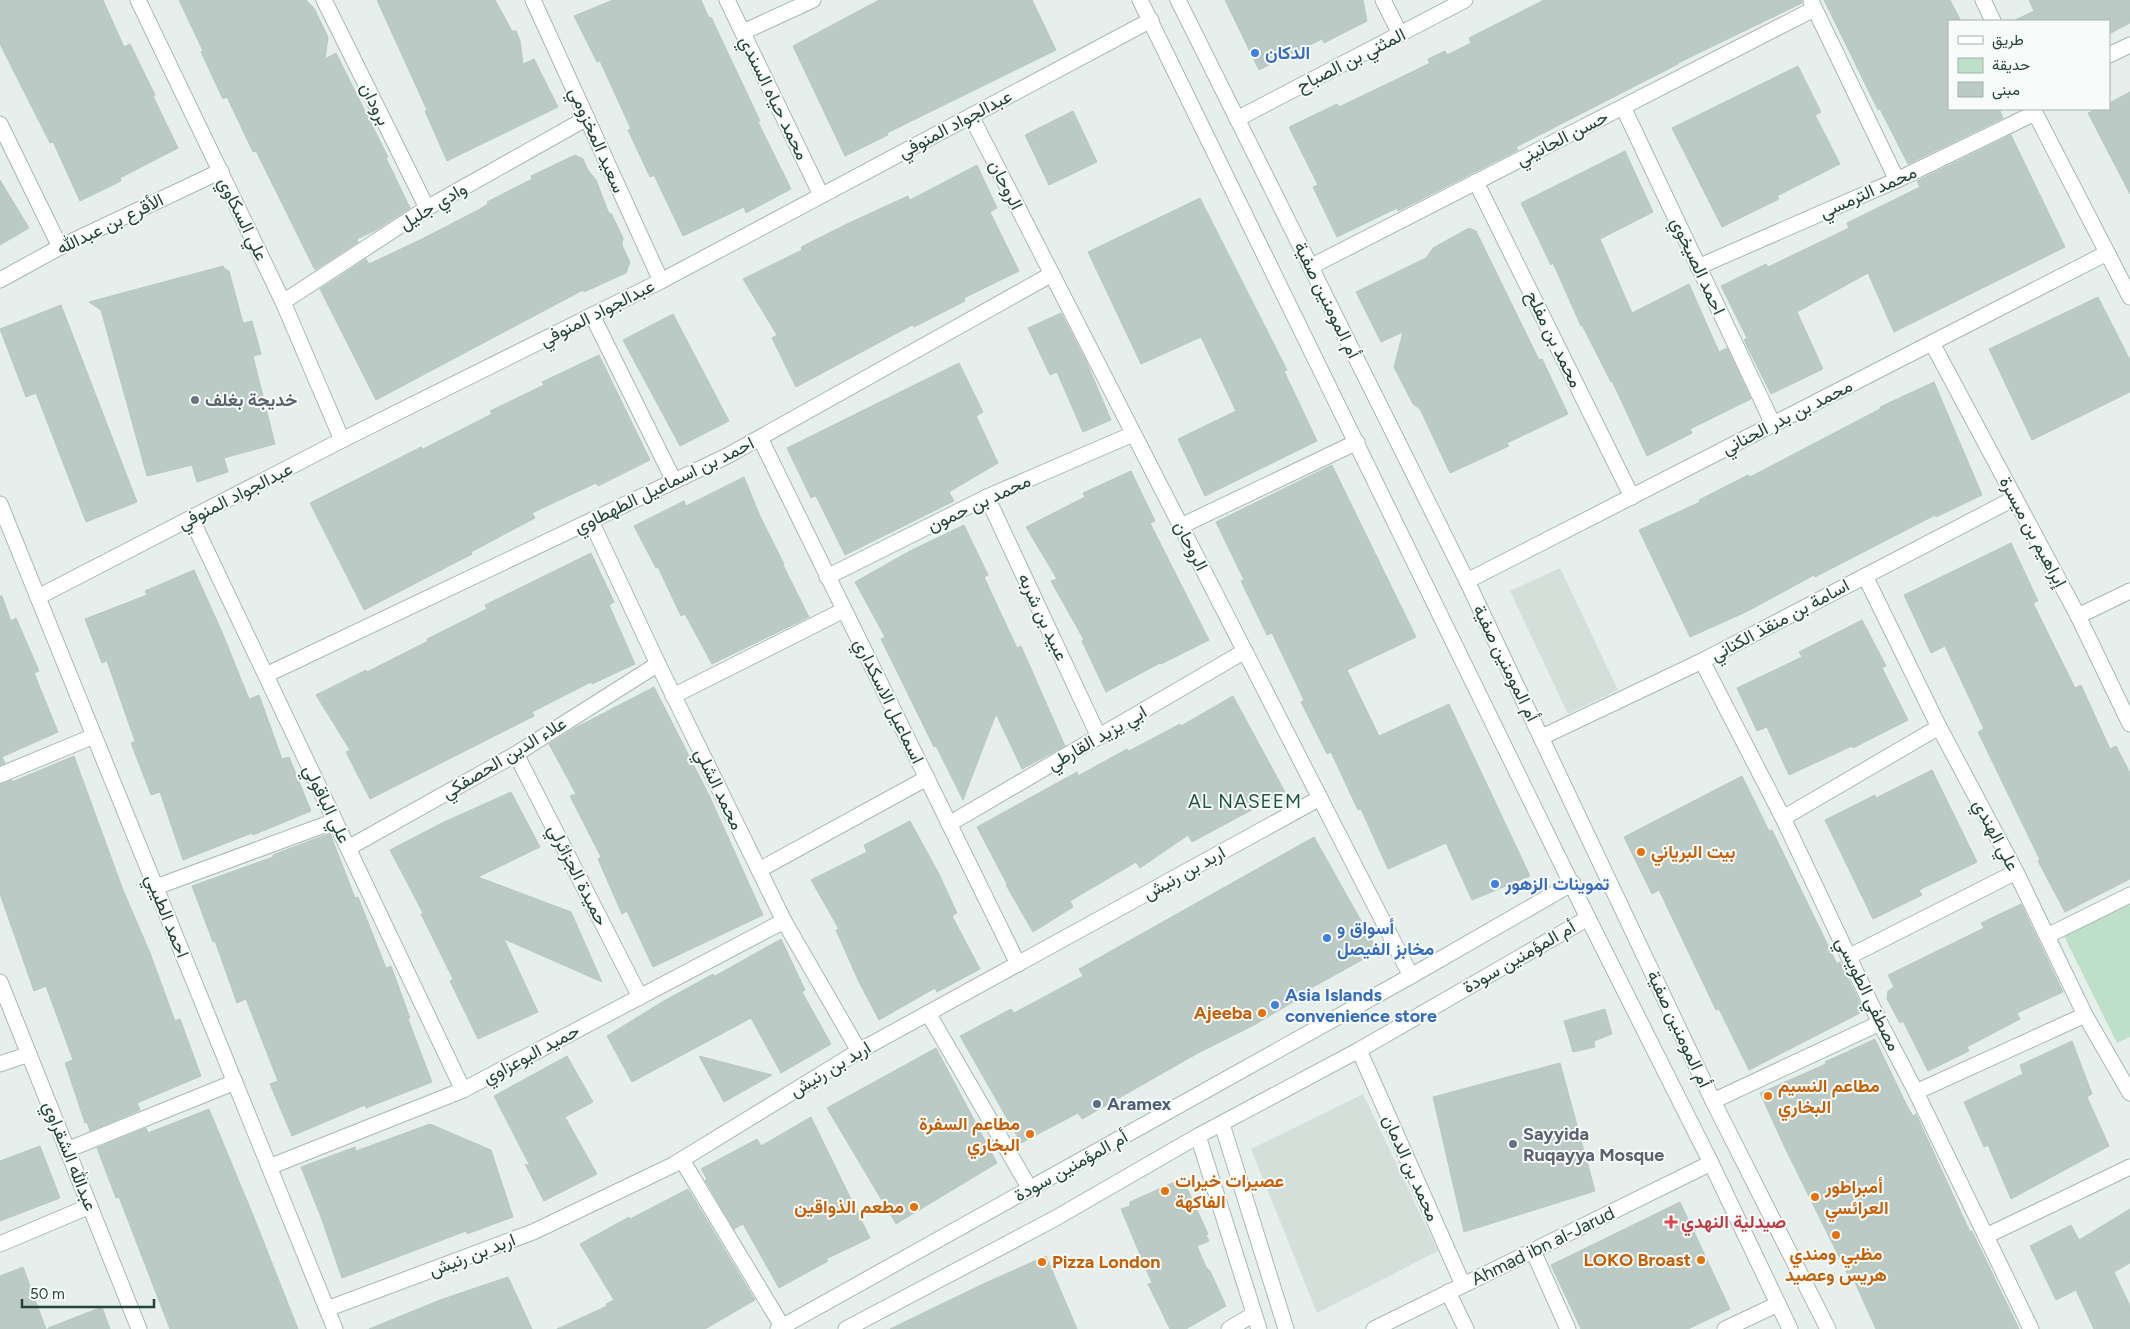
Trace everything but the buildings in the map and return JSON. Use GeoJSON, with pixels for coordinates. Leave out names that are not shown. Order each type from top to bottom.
{"type":"FeatureCollection","features":[{"type":"Feature","properties":{"kind":"street","name":"علي السكاوي"},"geometry":{"type":"LineString","coordinates":[[138,0],[283,302],[342,440]]}},
{"type":"Feature","properties":{"kind":"street","name":"برودان"},"geometry":{"type":"LineString","coordinates":[[324,0],[427,208]]}},
{"type":"Feature","properties":{"kind":"street","name":"سعيد المخزومي"},"geometry":{"type":"LineString","coordinates":[[533,0],[661,281]]}},
{"type":"Feature","properties":{"kind":"street","name":"محمد حياه السندي"},"geometry":{"type":"LineString","coordinates":[[728,0],[821,195]]}},
{"type":"Feature","properties":{"kind":"street"},"geometry":{"type":"LineString","coordinates":[[743,32],[813,0]]}},
{"type":"Feature","properties":{"kind":"street","name":"أم المومنين صفية"},"geometry":{"type":"LineString","coordinates":[[1140,0],[1588,918],[1711,1163],[1790,1329]]}},
{"type":"Feature","properties":{"kind":"street","name":"أم المومنين صفية"},"geometry":{"type":"LineString","coordinates":[[1178,0],[1467,582],[1713,1101],[1828,1329]]}},
{"type":"Feature","properties":{"kind":"street"},"geometry":{"type":"LineString","coordinates":[[1383,0],[1400,34]]}},
{"type":"Feature","properties":{"kind":"street","name":"المثني بن الصباح"},"geometry":{"type":"LineString","coordinates":[[1237,119],[1465,0]]}},
{"type":"Feature","properties":{"kind":"street"},"geometry":{"type":"LineString","coordinates":[[1983,0],[1993,20]]}},
{"type":"Feature","properties":{"kind":"street"},"geometry":{"type":"LineString","coordinates":[[1812,4],[1897,180]]}},
{"type":"Feature","properties":{"kind":"street","name":"حسن الحانيني"},"geometry":{"type":"LineString","coordinates":[[1310,267],[1623,107],[1812,4]]}},
{"type":"Feature","properties":{"kind":"street","name":"عبدالجواد المنوفي"},"geometry":{"type":"LineString","coordinates":[[38,597],[342,440],[661,281],[1151,20]]}},
{"type":"Feature","properties":{"kind":"street"},"geometry":{"type":"LineString","coordinates":[[2110,55],[2130,45]]}},
{"type":"Feature","properties":{"kind":"street","name":"احمد الصيخوي"},"geometry":{"type":"LineString","coordinates":[[1623,107],[1773,424]]}},
{"type":"Feature","properties":{"kind":"street"},"geometry":{"type":"LineString","coordinates":[[2034,111],[2130,297]]}},
{"type":"Feature","properties":{"kind":"street","name":"محمد الترمسي"},"geometry":{"type":"LineString","coordinates":[[1698,267],[1897,180],[2034,111]]}},
{"type":"Feature","properties":{"kind":"street","name":"الروحان"},"geometry":{"type":"LineString","coordinates":[[971,116],[1411,976]]}},
{"type":"Feature","properties":{"kind":"street","name":"وادي جليل"},"geometry":{"type":"LineString","coordinates":[[283,302],[427,208],[587,118]]}},
{"type":"Feature","properties":{"kind":"street"},"geometry":{"type":"LineString","coordinates":[[0,124],[60,247]]}},
{"type":"Feature","properties":{"kind":"street","name":"الأقرع بن عبدالله"},"geometry":{"type":"LineString","coordinates":[[0,280],[60,247],[221,171]]}},
{"type":"Feature","properties":{"kind":"street","name":"محمد بن مفلح"},"geometry":{"type":"LineString","coordinates":[[1476,182],[1632,497]]}},
{"type":"Feature","properties":{"kind":"street","name":"محمد بن بدر الحناني"},"geometry":{"type":"LineString","coordinates":[[1467,582],[2106,253]]}},
{"type":"Feature","properties":{"kind":"street","name":"احمد بن اسماعيل الطهطاوي"},"geometry":{"type":"LineString","coordinates":[[266,675],[591,521],[760,438],[1052,274]]}},
{"type":"Feature","properties":{"kind":"street"},"geometry":{"type":"LineString","coordinates":[[592,315],[674,481]]}},
{"type":"Feature","properties":{"kind":"street","name":"إبراهيم بن ميسرة"},"geometry":{"type":"LineString","coordinates":[[1932,343],[2078,616],[2130,724]]}},
{"type":"Feature","properties":{"kind":"street","name":"محمد بن حمون"},"geometry":{"type":"LineString","coordinates":[[827,577],[987,497],[1133,434]]}},
{"type":"Feature","properties":{"kind":"street","name":"اسماعيل الاسكداري"},"geometry":{"type":"LineString","coordinates":[[760,438],[1018,964]]}},
{"type":"Feature","properties":{"kind":"street"},"geometry":{"type":"LineString","coordinates":[[1180,526],[1357,442]]}},
{"type":"Feature","properties":{"kind":"street","name":"عبيد بن شربه"},"geometry":{"type":"LineString","coordinates":[[987,497],[1099,737]]}},
{"type":"Feature","properties":{"kind":"street","name":"اسامة بن منقذ الكناني"},"geometry":{"type":"LineString","coordinates":[[1542,737],[1702,661],[2015,498]]}},
{"type":"Feature","properties":{"kind":"street","name":"احمد الطيبي"},"geometry":{"type":"LineString","coordinates":[[0,504],[335,1329]]}},
{"type":"Feature","properties":{"kind":"street","name":"علي الباقولي"},"geometry":{"type":"LineString","coordinates":[[191,518],[463,1090]]}},
{"type":"Feature","properties":{"kind":"street","name":"محمد الشلي"},"geometry":{"type":"LineString","coordinates":[[591,521],[673,696],[784,922],[859,1051]]}},
{"type":"Feature","properties":{"kind":"street","name":"علي الهندي"},"geometry":{"type":"LineString","coordinates":[[1866,576],[1939,727],[2016,872],[2085,1015],[2130,1094]]}},
{"type":"Feature","properties":{"kind":"street"},"geometry":{"type":"LineString","coordinates":[[2078,616],[2130,591]]}},
{"type":"Feature","properties":{"kind":"street"},"geometry":{"type":"LineString","coordinates":[[673,696],[844,610]]}},
{"type":"Feature","properties":{"kind":"street","name":"ابي يزيد القارطي"},"geometry":{"type":"LineString","coordinates":[[949,824],[1245,651]]}},
{"type":"Feature","properties":{"kind":"street","name":"مصطفي الطويسي"},"geometry":{"type":"LineString","coordinates":[[1702,661],[1783,818],[1850,956],[1880,1023],[1916,1092],[2031,1329]]}},
{"type":"Feature","properties":{"kind":"street","name":"علاء الدين الحصفكي"},"geometry":{"type":"LineString","coordinates":[[348,848],[516,754],[658,664]]}},
{"type":"Feature","properties":{"kind":"street"},"geometry":{"type":"LineString","coordinates":[[1783,818],[1939,727]]}},
{"type":"Feature","properties":{"kind":"street"},"geometry":{"type":"LineString","coordinates":[[0,775],[94,736]]}},
{"type":"Feature","properties":{"kind":"street","name":"حميدة الجزائرلي"},"geometry":{"type":"LineString","coordinates":[[516,754],[640,997]]}},
{"type":"Feature","properties":{"kind":"street"},"geometry":{"type":"LineString","coordinates":[[759,870],[926,778]]}},
{"type":"Feature","properties":{"kind":"street","name":"اربد بن رنيش"},"geometry":{"type":"LineString","coordinates":[[327,1309],[533,1232],[682,1160],[859,1051],[1320,798]]}},
{"type":"Feature","properties":{"kind":"street"},"geometry":{"type":"LineString","coordinates":[[156,888],[335,821]]}},
{"type":"Feature","properties":{"kind":"street"},"geometry":{"type":"LineString","coordinates":[[1850,956],[2016,872]]}},
{"type":"Feature","properties":{"kind":"street","name":"أم المؤمنين سودة"},"geometry":{"type":"LineString","coordinates":[[780,1328],[1573,884]]}},
{"type":"Feature","properties":{"kind":"street"},"geometry":{"type":"LineString","coordinates":[[2047,936],[2130,895]]}},
{"type":"Feature","properties":{"kind":"street","name":"أم المؤمنين سودة"},"geometry":{"type":"LineString","coordinates":[[846,1329],[860,1325],[1054,1219],[1198,1136],[1359,1050],[1588,918]]}},
{"type":"Feature","properties":{"kind":"street","name":"حميد البوعزاوي"},"geometry":{"type":"LineString","coordinates":[[269,1167],[463,1090],[784,922]]}},
{"type":"Feature","properties":{"kind":"street","name":"عبدالله الشقراوي"},"geometry":{"type":"LineString","coordinates":[[0,982],[139,1329]]}},
{"type":"Feature","properties":{"kind":"street"},"geometry":{"type":"LineString","coordinates":[[928,1014],[1030,1189]]}},
{"type":"Feature","properties":{"kind":"street"},"geometry":{"type":"LineString","coordinates":[[1916,1092],[2085,1015]]}},
{"type":"Feature","properties":{"kind":"street"},"geometry":{"type":"LineString","coordinates":[[1713,1101],[1880,1023]]}},
{"type":"Feature","properties":{"kind":"street","name":"محمد بن الدمان"},"geometry":{"type":"LineString","coordinates":[[1359,1050],[1463,1285]]}},
{"type":"Feature","properties":{"kind":"street"},"geometry":{"type":"LineString","coordinates":[[0,1064],[29,1054]]}},
{"type":"Feature","properties":{"kind":"street"},"geometry":{"type":"LineString","coordinates":[[67,1150],[235,1082]]}},
{"type":"Feature","properties":{"kind":"street"},"geometry":{"type":"LineString","coordinates":[[1222,1124],[1286,1329]]}},
{"type":"Feature","properties":{"kind":"street"},"geometry":{"type":"LineString","coordinates":[[1198,1136],[1259,1329]]}},
{"type":"Feature","properties":{"kind":"street"},"geometry":{"type":"LineString","coordinates":[[682,1160],[780,1328]]}},
{"type":"Feature","properties":{"kind":"street","name":"Ahmad ibn al-Jarud"},"geometry":{"type":"LineString","coordinates":[[1374,1329],[1711,1163]]}},
{"type":"Feature","properties":{"kind":"street"},"geometry":{"type":"LineString","coordinates":[[1986,1236],[2130,1167]]}},
{"type":"Feature","properties":{"kind":"street"},"geometry":{"type":"LineString","coordinates":[[0,1244],[90,1206]]}},
{"type":"Feature","properties":{"kind":"street"},"geometry":{"type":"LineString","coordinates":[[1532,1251],[1568,1329]]}},
{"type":"Feature","properties":{"kind":"street"},"geometry":{"type":"LineString","coordinates":[[1448,1292],[1466,1329]]}},
{"type":"Feature","properties":{"kind":"street"},"geometry":{"type":"LineString","coordinates":[[1725,1329],[1778,1304]]}},
{"type":"Feature","properties":{"kind":"street"},"geometry":{"type":"LineString","coordinates":[[1230,1329],[1254,1314]]}},
{"type":"Feature","properties":{"kind":"shaded area"},"geometry":{"type":"Polygon","coordinates":[[[1560,568],[1618,690],[1568,714],[1510,591],[1560,568]]]}},
{"type":"Feature","properties":{"kind":"shaded area"},"geometry":{"type":"Polygon","coordinates":[[[1363,1094],[1438,1251],[1317,1313],[1251,1149],[1363,1094]]]}},
{"type":"Feature","properties":{"kind":"green space"},"geometry":{"type":"Polygon","coordinates":[[[2130,905],[2130,1037],[2117,1043],[2064,936],[2130,905]]]}},
{"type":"Feature","properties":{"kind":"place","name":"الدكان"},"geometry":{"type":"Point","coordinates":[1255,53]}},
{"type":"Feature","properties":{"kind":"place","name":"خديجة بغلف"},"geometry":{"type":"Point","coordinates":[195,400]}},
{"type":"Feature","properties":{"kind":"place","name":"بيت البرياني"},"geometry":{"type":"Point","coordinates":[1641,852]}},
{"type":"Feature","properties":{"kind":"place","name":"تموينات الزهور"},"geometry":{"type":"Point","coordinates":[1495,884]}},
{"type":"Feature","properties":{"kind":"place","name":"أسواق و مخابز الفيصل"},"geometry":{"type":"Point","coordinates":[1327,938]}},
{"type":"Feature","properties":{"kind":"place","name":"Asia Islands convenience store"},"geometry":{"type":"Point","coordinates":[1275,1005]}},
{"type":"Feature","properties":{"kind":"place","name":"Ajeeba"},"geometry":{"type":"Point","coordinates":[1262,1013]}},
{"type":"Feature","properties":{"kind":"place","name":"مطاعم النسيم البخاري"},"geometry":{"type":"Point","coordinates":[1768,1096]}},
{"type":"Feature","properties":{"kind":"place","name":"Aramex"},"geometry":{"type":"Point","coordinates":[1097,1104]}},
{"type":"Feature","properties":{"kind":"place","name":"مطاعم السفرة البخاري"},"geometry":{"type":"Point","coordinates":[1030,1134]}},
{"type":"Feature","properties":{"kind":"place","name":"Sayyida Ruqayya Mosque"},"geometry":{"type":"Point","coordinates":[1513,1144]}},
{"type":"Feature","properties":{"kind":"place","name":"عصيرات خيرات الفاكهة"},"geometry":{"type":"Point","coordinates":[1165,1191]}},
{"type":"Feature","properties":{"kind":"place","name":"أمبراطور العرائسي"},"geometry":{"type":"Point","coordinates":[1815,1197]}},
{"type":"Feature","properties":{"kind":"place","name":"مطعم الذواقين"},"geometry":{"type":"Point","coordinates":[914,1207]}},
{"type":"Feature","properties":{"kind":"place","name":"صيدلية النهدي"},"geometry":{"type":"Point","coordinates":[1671,1222]}},
{"type":"Feature","properties":{"kind":"place","name":"مظبي ومندي هريس وعصيد"},"geometry":{"type":"Point","coordinates":[1836,1235]}},
{"type":"Feature","properties":{"kind":"place","name":"LOKO Broast"},"geometry":{"type":"Point","coordinates":[1701,1260]}},
{"type":"Feature","properties":{"kind":"place","name":"Pizza London"},"geometry":{"type":"Point","coordinates":[1042,1262]}},
{"type":"Feature","properties":{"kind":"district","name":"AL NASEEM"},"geometry":{"type":"Point","coordinates":[1245,801]}}]}
